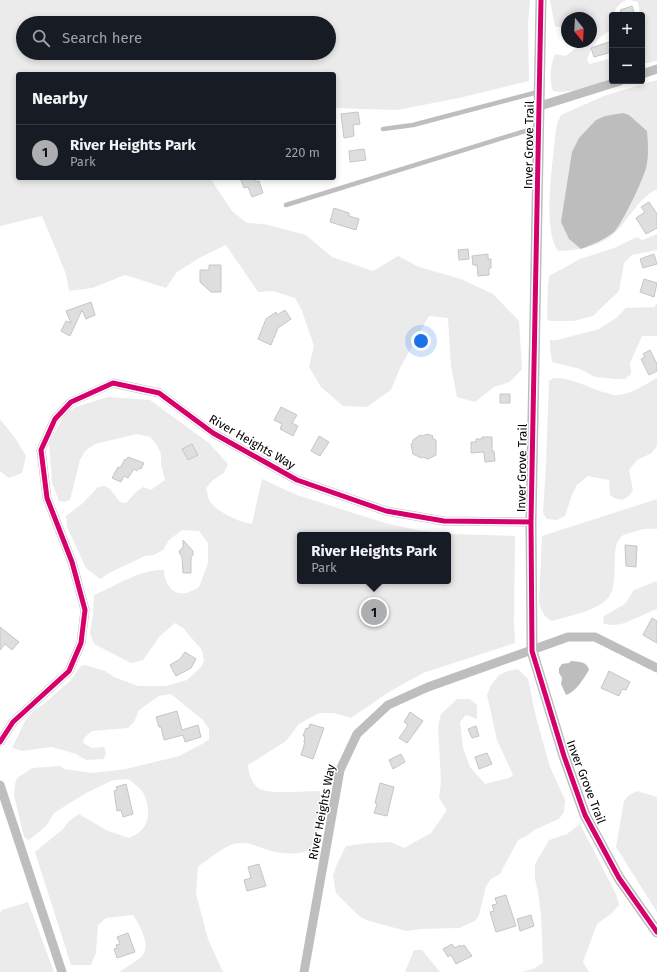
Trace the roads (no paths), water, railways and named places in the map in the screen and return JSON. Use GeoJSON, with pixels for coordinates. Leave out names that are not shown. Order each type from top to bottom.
{"type":"FeatureCollection","features":[{"type":"Feature","properties":{"kind":"street","name":"Inver Grove Trail"},"geometry":{"type":"LineString","coordinates":[[541,0],[531,522],[532,651],[564,756],[585,815],[619,878],[657,932]]}},
{"type":"Feature","properties":{"kind":"street"},"geometry":{"type":"LineString","coordinates":[[645,73],[657,69]]}},
{"type":"Feature","properties":{"kind":"street"},"geometry":{"type":"LineString","coordinates":[[540,106],[610,84]]}},
{"type":"Feature","properties":{"kind":"street","name":"River Heights Way"},"geometry":{"type":"LineString","coordinates":[[0,742],[13,722],[69,671],[81,643],[85,610],[72,562],[47,498],[41,450],[55,419],[71,402],[113,384],[159,393],[213,433],[297,480],[386,511],[444,521],[531,522]]}},
{"type":"Feature","properties":{"kind":"street","name":"River Heights Way"},"geometry":{"type":"LineString","coordinates":[[304,972],[340,770],[357,734],[388,705],[428,687],[568,637],[595,637],[657,668]]}},
{"type":"Feature","properties":{"kind":"street"},"geometry":{"type":"LineString","coordinates":[[0,785],[62,972]]}},
{"type":"Feature","properties":{"kind":"lane"},"geometry":{"type":"LineString","coordinates":[[383,129],[413,126],[540,91]]}},
{"type":"Feature","properties":{"kind":"lane"},"geometry":{"type":"LineString","coordinates":[[286,204],[539,126]]}},
{"type":"Feature","properties":{"kind":"place","name":"River Heights Park"},"geometry":{"type":"Point","coordinates":[374,612]}}]}
